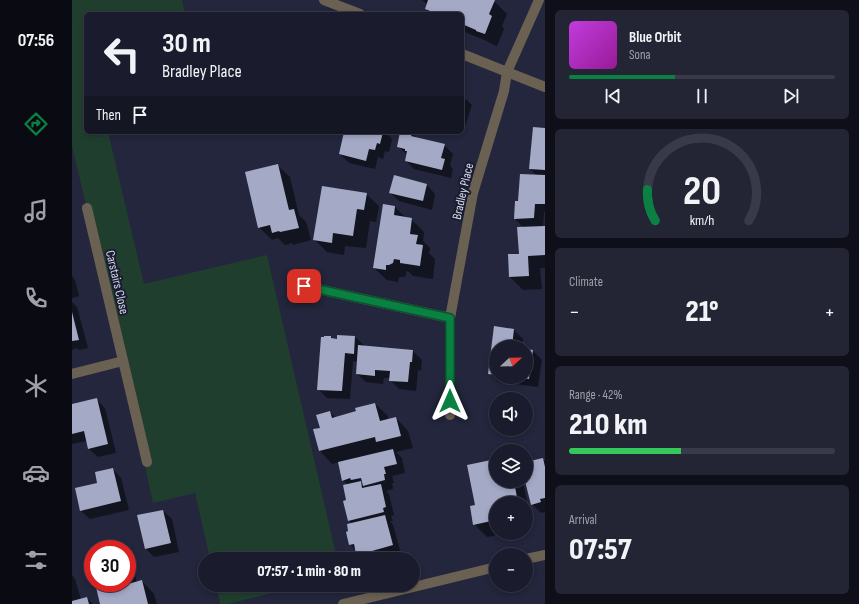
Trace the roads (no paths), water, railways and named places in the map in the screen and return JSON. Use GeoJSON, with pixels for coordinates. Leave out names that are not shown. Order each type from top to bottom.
{"type":"FeatureCollection","features":[{"type":"Feature","properties":{"kind":"street"},"geometry":{"type":"LineString","coordinates":[[324,0],[355,12]]}},
{"type":"Feature","properties":{"kind":"street","name":"Bradley Place"},"geometry":{"type":"LineString","coordinates":[[450,415],[450,318],[473,193],[504,91],[507,72],[539,0]]}},
{"type":"Feature","properties":{"kind":"street"},"geometry":{"type":"LineString","coordinates":[[464,55],[545,87]]}},
{"type":"Feature","properties":{"kind":"street","name":"Carstairs Close"},"geometry":{"type":"LineString","coordinates":[[87,208],[147,462]]}},
{"type":"Feature","properties":{"kind":"street"},"geometry":{"type":"LineString","coordinates":[[304,286],[450,318]]}},
{"type":"Feature","properties":{"kind":"street"},"geometry":{"type":"LineString","coordinates":[[72,374],[123,361]]}},
{"type":"Feature","properties":{"kind":"street"},"geometry":{"type":"LineString","coordinates":[[533,558],[545,555]]}},
{"type":"Feature","properties":{"kind":"street"},"geometry":{"type":"LineString","coordinates":[[343,604],[489,569]]}}]}
